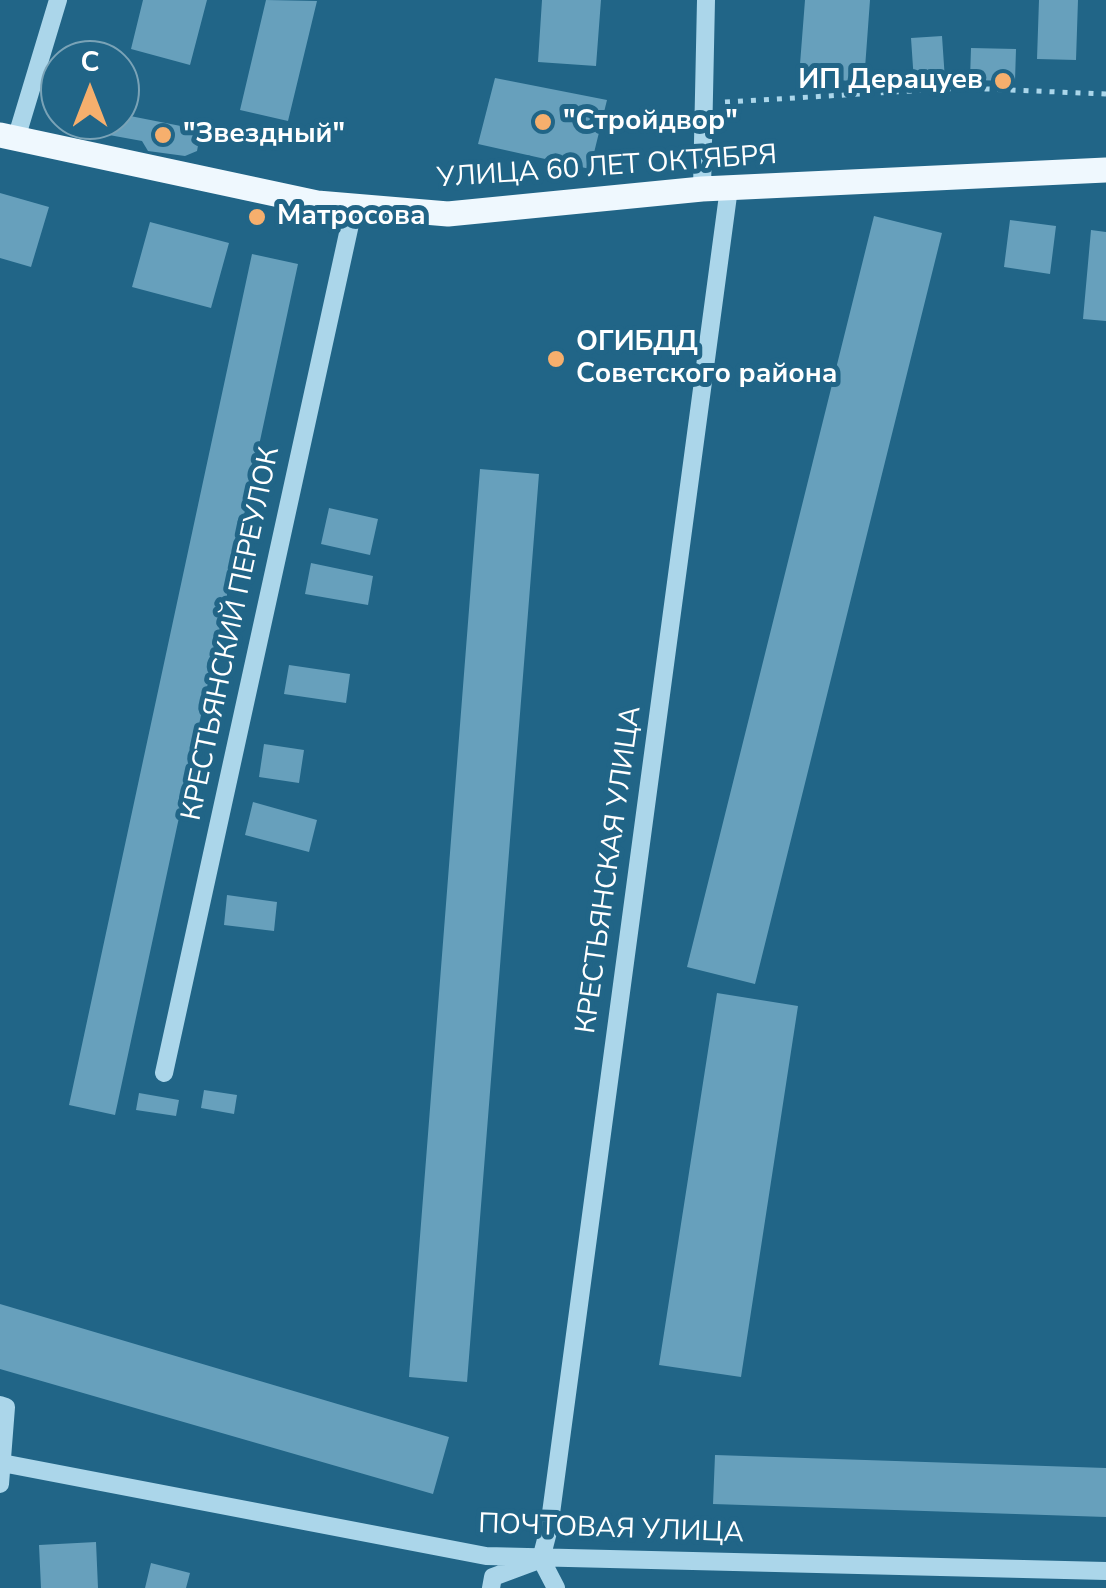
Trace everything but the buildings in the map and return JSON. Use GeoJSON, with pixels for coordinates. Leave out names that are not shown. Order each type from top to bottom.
{"type":"FeatureCollection","features":[{"type":"Feature","properties":{"kind":"main road","name":"УЛИЦА 60 ЛЕТ ОКТЯБРЯ"},"geometry":{"type":"LineString","coordinates":[[8,137],[317,204],[448,214],[702,189],[1106,170]]}},
{"type":"Feature","properties":{"kind":"street"},"geometry":{"type":"LineString","coordinates":[[8,137],[58,0]]}},
{"type":"Feature","properties":{"kind":"street"},"geometry":{"type":"LineString","coordinates":[[702,189],[706,0]]}},
{"type":"Feature","properties":{"kind":"street","name":"КРЕСТЬЯНСКАЯ УЛИЦА"},"geometry":{"type":"LineString","coordinates":[[542,1558],[729,188]]}},
{"type":"Feature","properties":{"kind":"street","name":"КРЕСТЬЯНСКИЙ ПЕРЕУЛОК"},"geometry":{"type":"LineString","coordinates":[[164,1073],[354,206]]}},
{"type":"Feature","properties":{"kind":"street"},"geometry":{"type":"LineString","coordinates":[[0,1484],[3,1406]]}},
{"type":"Feature","properties":{"kind":"street","name":"ПОЧТОВАЯ УЛИЦА"},"geometry":{"type":"LineString","coordinates":[[2,1463],[486,1556],[1106,1571]]}},
{"type":"Feature","properties":{"kind":"street"},"geometry":{"type":"LineString","coordinates":[[490,1588],[493,1578],[542,1558],[556,1588]]}},
{"type":"Feature","properties":{"kind":"path"},"geometry":{"type":"LineString","coordinates":[[702,104],[963,88],[1106,94]]}},
{"type":"Feature","properties":{"kind":"place","name":"ИП Дерацуев"},"geometry":{"type":"Point","coordinates":[1003,81]}},
{"type":"Feature","properties":{"kind":"place","name":"\"Стройдвор\""},"geometry":{"type":"Point","coordinates":[543,122]}},
{"type":"Feature","properties":{"kind":"place","name":"\"Звездный\""},"geometry":{"type":"Point","coordinates":[163,135]}},
{"type":"Feature","properties":{"kind":"place","name":"Матросова"},"geometry":{"type":"Point","coordinates":[257,217]}},
{"type":"Feature","properties":{"kind":"place","name":"ОГИБДД Советского района"},"geometry":{"type":"Point","coordinates":[556,359]}}]}
